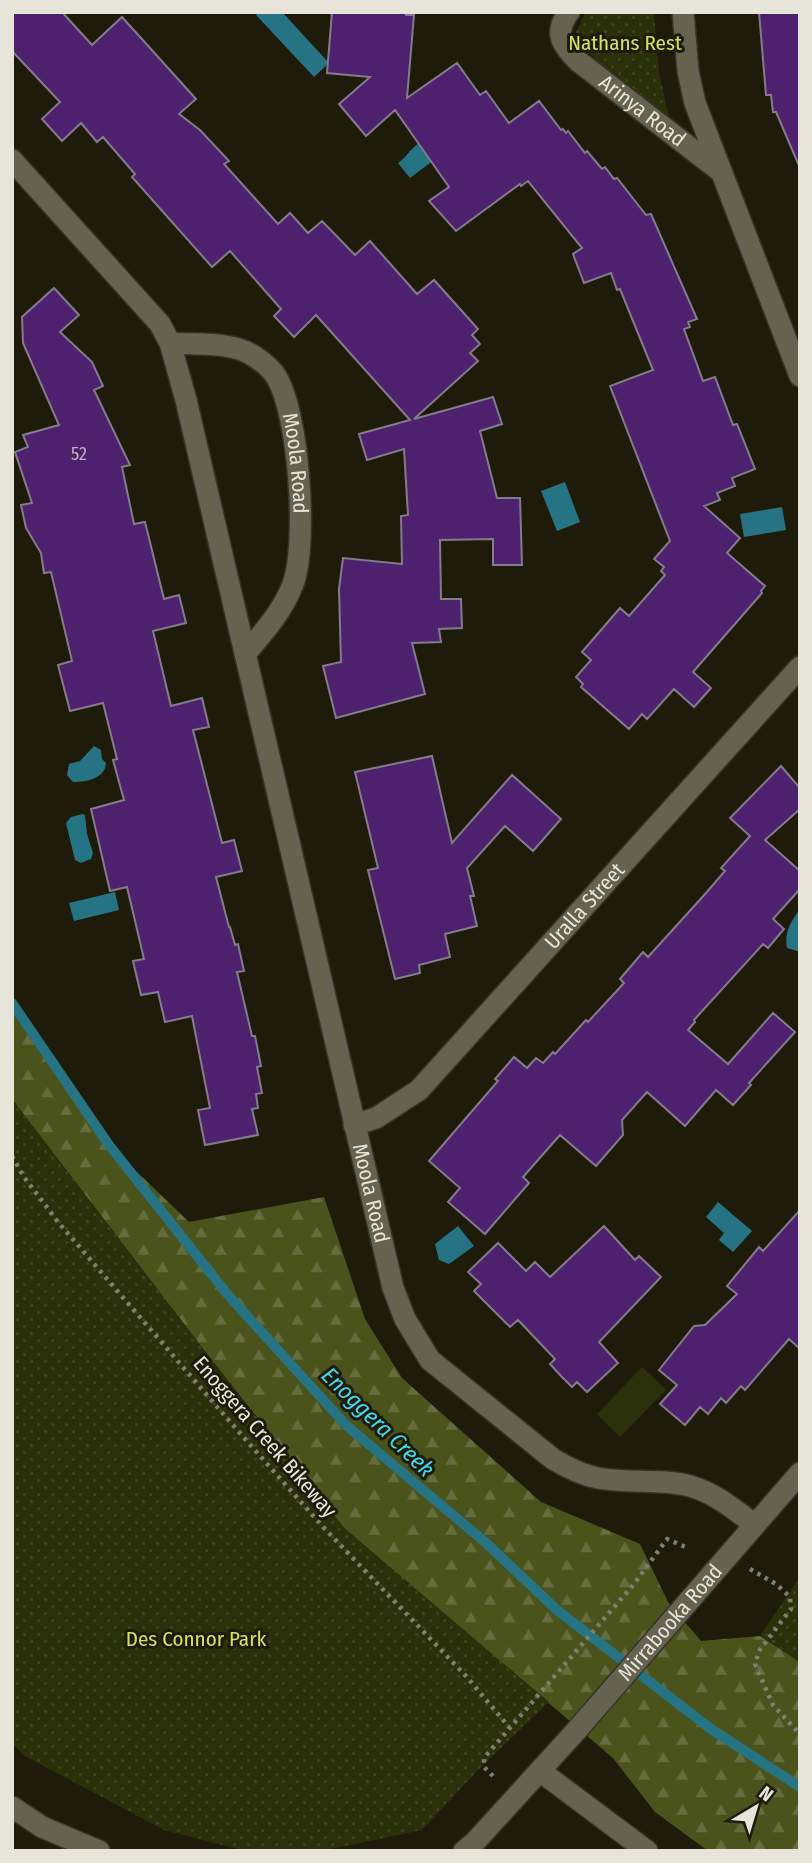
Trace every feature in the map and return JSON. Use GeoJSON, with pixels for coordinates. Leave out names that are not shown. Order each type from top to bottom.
{"type":"FeatureCollection","features":[{"type":"Feature","properties":{"kind":"street","name":"Arinya Road"},"geometry":{"type":"LineString","coordinates":[[569,12],[561,25],[560,37],[578,61],[720,171]]}},
{"type":"Feature","properties":{"kind":"street","name":"Arinya Road"},"geometry":{"type":"LineString","coordinates":[[683,12],[692,95],[800,376]]}},
{"type":"Feature","properties":{"kind":"street","name":"Moola Road"},"geometry":{"type":"LineString","coordinates":[[12,160],[160,324],[170,343],[186,400],[393,1288],[405,1319],[429,1360],[553,1459],[573,1471],[599,1478],[688,1485],[721,1500],[755,1525]]}},
{"type":"Feature","properties":{"kind":"street","name":"Moola Road"},"geometry":{"type":"LineString","coordinates":[[170,343],[234,348],[256,357],[276,377],[293,425],[298,487],[299,560],[293,584],[281,607],[268,628],[245,654]]}},
{"type":"Feature","properties":{"kind":"street","name":"Uralla Street"},"geometry":{"type":"LineString","coordinates":[[355,1125],[376,1118],[419,1090],[800,667]]}},
{"type":"Feature","properties":{"kind":"street","name":"Mirrabooka Road"},"geometry":{"type":"LineString","coordinates":[[464,1851],[576,1731],[800,1474]]}},
{"type":"Feature","properties":{"kind":"street"},"geometry":{"type":"LineString","coordinates":[[540,1771],[647,1851]]}},
{"type":"Feature","properties":{"kind":"street"},"geometry":{"type":"LineString","coordinates":[[12,1807],[78,1846],[99,1851]]}},
{"type":"Feature","properties":{"kind":"path","name":"Enoggera Creek Bikeway"},"geometry":{"type":"LineString","coordinates":[[12,1156],[24,1177],[58,1222],[238,1432],[350,1556],[466,1676],[509,1727]]}},
{"type":"Feature","properties":{"kind":"path"},"geometry":{"type":"LineString","coordinates":[[493,1776],[484,1767],[484,1758],[634,1584],[667,1539],[688,1548]]}},
{"type":"Feature","properties":{"kind":"path"},"geometry":{"type":"LineString","coordinates":[[749,1568],[776,1584],[790,1597],[791,1609],[759,1651],[755,1664],[773,1705],[800,1734]]}},
{"type":"Feature","properties":{"kind":"green space","name":"Nathans Rest"},"geometry":{"type":"Polygon","coordinates":[[[586,12],[654,12],[659,73],[669,117],[616,78],[581,42],[576,32],[586,12]]]}},
{"type":"Feature","properties":{"kind":"green space"},"geometry":{"type":"Polygon","coordinates":[[[12,1003],[109,1145],[189,1222],[324,1197],[365,1319],[402,1378],[541,1502],[640,1544],[668,1602],[701,1641],[760,1636],[800,1662],[800,1851],[708,1851],[655,1812],[613,1758],[344,1528],[12,1099],[12,1003]]]}},
{"type":"Feature","properties":{"kind":"green space","name":"Des Connor Park"},"geometry":{"type":"Polygon","coordinates":[[[12,1099],[344,1528],[549,1702],[478,1770],[422,1830],[322,1851],[245,1851],[164,1830],[25,1756],[12,1743],[12,1099]]]}},
{"type":"Feature","properties":{"kind":"green space"},"geometry":{"type":"Polygon","coordinates":[[[642,1367],[666,1390],[620,1437],[597,1414],[642,1367]]]}},
{"type":"Feature","properties":{"kind":"green space"},"geometry":{"type":"Polygon","coordinates":[[[800,1577],[800,1662],[760,1636],[800,1577]]]}},
{"type":"Feature","properties":{"kind":"water"},"geometry":{"type":"Polygon","coordinates":[[[259,12],[282,12],[329,63],[314,77],[256,15],[259,12]]]}},
{"type":"Feature","properties":{"kind":"water"},"geometry":{"type":"Polygon","coordinates":[[[418,144],[442,154],[410,178],[398,163],[418,144]]]}},
{"type":"Feature","properties":{"kind":"water"},"geometry":{"type":"Polygon","coordinates":[[[565,482],[580,522],[557,531],[541,491],[565,482]]]}},
{"type":"Feature","properties":{"kind":"water"},"geometry":{"type":"Polygon","coordinates":[[[782,507],[786,530],[744,537],[740,514],[782,507]]]}},
{"type":"Feature","properties":{"kind":"water"},"geometry":{"type":"Polygon","coordinates":[[[94,746],[101,750],[105,768],[99,776],[73,782],[67,775],[69,764],[80,761],[94,746]]]}},
{"type":"Feature","properties":{"kind":"water"},"geometry":{"type":"Polygon","coordinates":[[[85,815],[93,853],[91,859],[81,863],[75,860],[66,823],[71,817],[85,815]]]}},
{"type":"Feature","properties":{"kind":"water"},"geometry":{"type":"Polygon","coordinates":[[[115,892],[119,910],[74,921],[69,903],[115,892]]]}},
{"type":"Feature","properties":{"kind":"water"},"geometry":{"type":"Polygon","coordinates":[[[800,909],[800,952],[787,948],[786,937],[800,909]]]}},
{"type":"Feature","properties":{"kind":"water"},"geometry":{"type":"Polygon","coordinates":[[[718,1202],[752,1231],[733,1252],[719,1240],[724,1233],[706,1217],[718,1202]]]}},
{"type":"Feature","properties":{"kind":"water"},"geometry":{"type":"Polygon","coordinates":[[[458,1226],[474,1246],[449,1264],[439,1260],[435,1244],[458,1226]]]}},
{"type":"Feature","properties":{"kind":"building"},"geometry":{"type":"Polygon","coordinates":[[[12,12],[62,12],[92,45],[122,17],[196,99],[179,114],[200,130],[229,161],[224,164],[278,224],[290,213],[308,233],[322,221],[355,255],[370,241],[417,294],[434,280],[478,329],[472,335],[480,344],[470,353],[478,361],[414,419],[493,397],[502,424],[480,431],[497,498],[520,498],[522,565],[493,565],[493,539],[440,540],[441,599],[461,599],[462,628],[439,629],[441,642],[412,643],[425,694],[336,718],[323,666],[341,662],[339,589],[343,558],[402,564],[401,516],[408,515],[404,449],[367,460],[359,434],[410,420],[316,315],[294,337],[274,316],[281,309],[230,251],[212,267],[132,177],[135,174],[103,137],[97,142],[81,123],[62,141],[42,119],[60,102],[12,51],[12,12]]]}},
{"type":"Feature","properties":{"kind":"building"},"geometry":{"type":"Polygon","coordinates":[[[332,12],[406,12],[406,15],[414,15],[407,98],[457,63],[480,95],[486,91],[509,123],[539,101],[561,130],[566,133],[568,131],[585,153],[587,151],[602,169],[605,167],[614,179],[617,178],[646,215],[651,214],[697,319],[688,322],[690,327],[684,329],[703,381],[715,377],[733,425],[737,424],[755,469],[732,478],[735,486],[717,493],[720,500],[704,506],[740,538],[727,553],[765,586],[762,593],[693,672],[711,688],[694,707],[674,689],[647,719],[642,714],[629,729],[581,687],[583,684],[576,677],[591,660],[582,652],[620,608],[629,616],[665,575],[661,571],[664,567],[654,559],[670,541],[610,386],[653,370],[620,289],[617,290],[611,273],[584,283],[573,254],[582,248],[528,181],[456,231],[429,201],[449,187],[395,110],[366,136],[339,104],[370,77],[327,73],[332,12]]]}},
{"type":"Feature","properties":{"kind":"building"},"geometry":{"type":"Polygon","coordinates":[[[759,12],[800,12],[800,168],[776,112],[773,112],[771,95],[766,95],[759,12]]]}},
{"type":"Feature","properties":{"kind":"building"},"geometry":{"type":"Polygon","coordinates":[[[54,288],[79,315],[60,332],[92,362],[103,386],[94,390],[130,465],[122,467],[134,524],[145,522],[164,599],[179,595],[186,623],[153,631],[171,706],[202,698],[209,727],[193,730],[222,843],[234,840],[242,871],[216,877],[229,927],[235,945],[238,944],[244,971],[237,972],[261,1066],[257,1067],[262,1093],[256,1094],[258,1108],[252,1109],[258,1135],[205,1145],[198,1110],[210,1108],[192,1016],[165,1022],[158,992],[141,995],[133,961],[144,959],[127,887],[110,891],[91,809],[124,800],[113,760],[117,759],[103,703],[70,711],[58,665],[72,661],[51,572],[44,573],[41,553],[26,528],[21,505],[32,503],[15,452],[28,447],[23,435],[59,425],[23,343],[22,317],[54,288]]]}},
{"type":"Feature","properties":{"kind":"building"},"geometry":{"type":"Polygon","coordinates":[[[432,756],[452,843],[512,775],[561,819],[533,851],[505,826],[467,868],[474,896],[470,896],[477,926],[445,934],[450,957],[419,965],[420,973],[395,979],[368,870],[378,868],[355,772],[432,756]]]}},
{"type":"Feature","properties":{"kind":"building"},"geometry":{"type":"Polygon","coordinates":[[[781,766],[800,788],[800,809],[765,840],[800,871],[800,889],[773,919],[784,929],[768,948],[763,944],[688,1030],[728,1064],[773,1013],[795,1032],[733,1105],[716,1090],[685,1126],[647,1092],[622,1120],[623,1135],[596,1166],[560,1135],[523,1177],[529,1183],[485,1234],[448,1202],[460,1188],[429,1161],[498,1081],[495,1079],[514,1057],[527,1068],[536,1058],[543,1063],[553,1052],[555,1054],[624,983],[620,979],[643,952],[648,957],[706,893],[725,871],[721,868],[750,836],[730,818],[781,766]]]}},
{"type":"Feature","properties":{"kind":"building"},"geometry":{"type":"Polygon","coordinates":[[[800,1210],[800,1349],[789,1339],[745,1390],[741,1386],[726,1403],[721,1398],[708,1414],[700,1407],[685,1425],[660,1404],[677,1385],[659,1370],[694,1326],[705,1325],[737,1294],[727,1286],[759,1247],[763,1251],[800,1210]]]}},
{"type":"Feature","properties":{"kind":"building"},"geometry":{"type":"Polygon","coordinates":[[[604,1226],[635,1260],[639,1256],[661,1277],[599,1342],[618,1363],[587,1392],[577,1382],[572,1387],[561,1376],[550,1364],[555,1359],[518,1320],[510,1327],[474,1291],[481,1284],[468,1272],[498,1243],[526,1271],[535,1262],[550,1277],[604,1226]]]}},
{"type":"Feature","properties":{"kind":"waterway","name":"Enoggera Creek"},"geometry":{"type":"LineString","coordinates":[[12,1003],[109,1145],[228,1295],[347,1426],[485,1542],[557,1610],[711,1729],[800,1787]]}}]}
